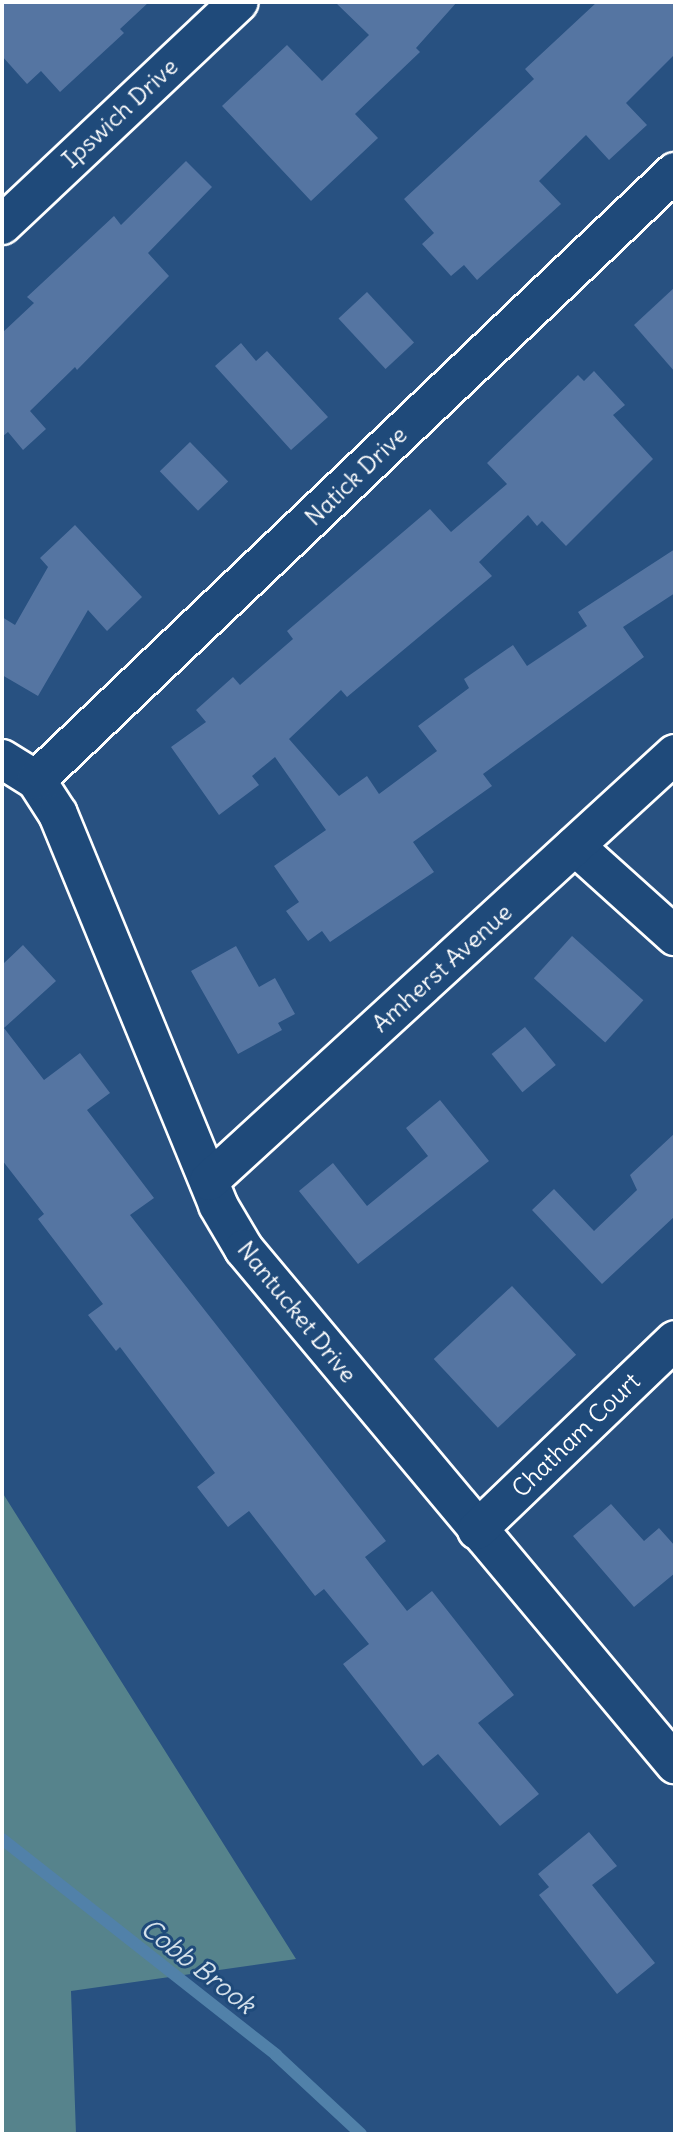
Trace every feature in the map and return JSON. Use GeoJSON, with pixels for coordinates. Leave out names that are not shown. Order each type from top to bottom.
{"type":"FeatureCollection","features":[{"type":"Feature","properties":{"kind":"street","name":"Ipswich Drive"},"geometry":{"type":"LineString","coordinates":[[2,225],[239,2]]}},
{"type":"Feature","properties":{"kind":"street","name":"Natick Drive"},"geometry":{"type":"LineString","coordinates":[[36,780],[675,172]]}},
{"type":"Feature","properties":{"kind":"street","name":"Amherst Avenue"},"geometry":{"type":"LineString","coordinates":[[209,1181],[675,754]]}},
{"type":"Feature","properties":{"kind":"street","name":"Nantucket Drive"},"geometry":{"type":"LineString","coordinates":[[2,759],[36,780],[58,814],[230,1228],[259,1270],[675,1764]]}},
{"type":"Feature","properties":{"kind":"street"},"geometry":{"type":"LineString","coordinates":[[575,846],[675,936]]}},
{"type":"Feature","properties":{"kind":"street","name":"Chatham Court"},"geometry":{"type":"LineString","coordinates":[[477,1530],[675,1340]]}},
{"type":"Feature","properties":{"kind":"green space"},"geometry":{"type":"Polygon","coordinates":[[[2,1492],[296,1959],[71,1991],[76,2134],[2,2134],[2,1492]]]}},
{"type":"Feature","properties":{"kind":"building"},"geometry":{"type":"Polygon","coordinates":[[[2,2],[149,2],[120,29],[124,33],[60,92],[41,71],[27,84],[2,56],[2,2]]]}},
{"type":"Feature","properties":{"kind":"building"},"geometry":{"type":"Polygon","coordinates":[[[335,2],[457,2],[416,48],[420,52],[355,114],[378,138],[311,201],[222,106],[287,45],[322,81],[369,35],[335,2]]]}},
{"type":"Feature","properties":{"kind":"building"},"geometry":{"type":"Polygon","coordinates":[[[597,2],[675,2],[675,54],[626,103],[647,125],[609,160],[586,135],[539,181],[561,204],[477,280],[464,265],[451,276],[422,244],[434,233],[404,199],[534,79],[525,69],[597,2]]]}},
{"type":"Feature","properties":{"kind":"building"},"geometry":{"type":"Polygon","coordinates":[[[186,161],[212,187],[148,253],[169,276],[77,370],[75,367],[30,411],[46,429],[23,450],[8,432],[2,437],[2,333],[34,303],[27,297],[114,216],[121,225],[186,161]]]}},
{"type":"Feature","properties":{"kind":"building"},"geometry":{"type":"Polygon","coordinates":[[[675,287],[675,372],[634,325],[675,287]]]}},
{"type":"Feature","properties":{"kind":"building"},"geometry":{"type":"Polygon","coordinates":[[[367,292],[414,342],[386,369],[338,319],[367,292]]]}},
{"type":"Feature","properties":{"kind":"building"},"geometry":{"type":"Polygon","coordinates":[[[241,343],[256,361],[267,351],[328,417],[291,450],[215,366],[241,343]]]}},
{"type":"Feature","properties":{"kind":"building"},"geometry":{"type":"Polygon","coordinates":[[[594,371],[625,405],[613,415],[653,459],[566,546],[542,521],[537,526],[528,515],[479,562],[492,576],[347,697],[341,690],[289,739],[339,796],[367,776],[379,794],[437,751],[418,726],[469,688],[464,679],[513,645],[527,666],[587,626],[578,612],[675,549],[675,593],[623,627],[644,657],[483,774],[492,786],[413,842],[434,872],[330,942],[322,931],[308,941],[286,911],[299,902],[274,866],[326,830],[275,757],[252,776],[259,785],[219,815],[171,747],[206,722],[196,710],[233,677],[240,685],[293,639],[287,631],[430,509],[451,532],[507,484],[487,463],[578,375],[584,381],[594,371]]]}},
{"type":"Feature","properties":{"kind":"building"},"geometry":{"type":"Polygon","coordinates":[[[190,442],[228,482],[198,511],[160,471],[190,442]]]}},
{"type":"Feature","properties":{"kind":"building"},"geometry":{"type":"Polygon","coordinates":[[[75,525],[142,597],[107,631],[88,610],[38,696],[2,675],[2,617],[15,625],[48,567],[40,558],[75,525]]]}},
{"type":"Feature","properties":{"kind":"building"},"geometry":{"type":"Polygon","coordinates":[[[572,936],[643,1000],[605,1043],[534,978],[572,936]]]}},
{"type":"Feature","properties":{"kind":"building"},"geometry":{"type":"Polygon","coordinates":[[[23,945],[56,981],[4,1028],[44,1080],[80,1053],[110,1093],[87,1110],[154,1198],[130,1215],[386,1541],[365,1557],[407,1611],[432,1591],[514,1695],[478,1723],[539,1794],[500,1826],[438,1754],[423,1766],[343,1664],[369,1644],[324,1589],[315,1596],[249,1511],[228,1527],[197,1487],[215,1473],[120,1347],[116,1351],[88,1315],[103,1304],[38,1219],[44,1214],[2,1160],[2,965],[23,945]]]}},
{"type":"Feature","properties":{"kind":"building"},"geometry":{"type":"Polygon","coordinates":[[[236,946],[259,987],[275,978],[295,1014],[278,1023],[282,1030],[238,1054],[191,971],[236,946]]]}},
{"type":"Feature","properties":{"kind":"building"},"geometry":{"type":"Polygon","coordinates":[[[525,1027],[556,1065],[522,1092],[492,1054],[525,1027]]]}},
{"type":"Feature","properties":{"kind":"building"},"geometry":{"type":"Polygon","coordinates":[[[440,1100],[489,1161],[358,1264],[299,1191],[333,1163],[367,1206],[428,1156],[406,1128],[440,1100]]]}},
{"type":"Feature","properties":{"kind":"building"},"geometry":{"type":"Polygon","coordinates":[[[675,1133],[675,1216],[602,1284],[532,1210],[554,1189],[594,1231],[637,1190],[630,1175],[675,1133]]]}},
{"type":"Feature","properties":{"kind":"building"},"geometry":{"type":"Polygon","coordinates":[[[512,1286],[576,1355],[498,1428],[434,1359],[512,1286]]]}},
{"type":"Feature","properties":{"kind":"building"},"geometry":{"type":"Polygon","coordinates":[[[611,1504],[644,1541],[659,1528],[675,1546],[675,1573],[634,1607],[573,1536],[611,1504]]]}},
{"type":"Feature","properties":{"kind":"building"},"geometry":{"type":"Polygon","coordinates":[[[589,1832],[617,1866],[592,1885],[655,1963],[617,1994],[539,1895],[549,1887],[538,1874],[589,1832]]]}},
{"type":"Feature","properties":{"kind":"waterway","name":"Cobb Brook"},"geometry":{"type":"LineString","coordinates":[[2,1839],[276,2055],[361,2134]]}}]}
